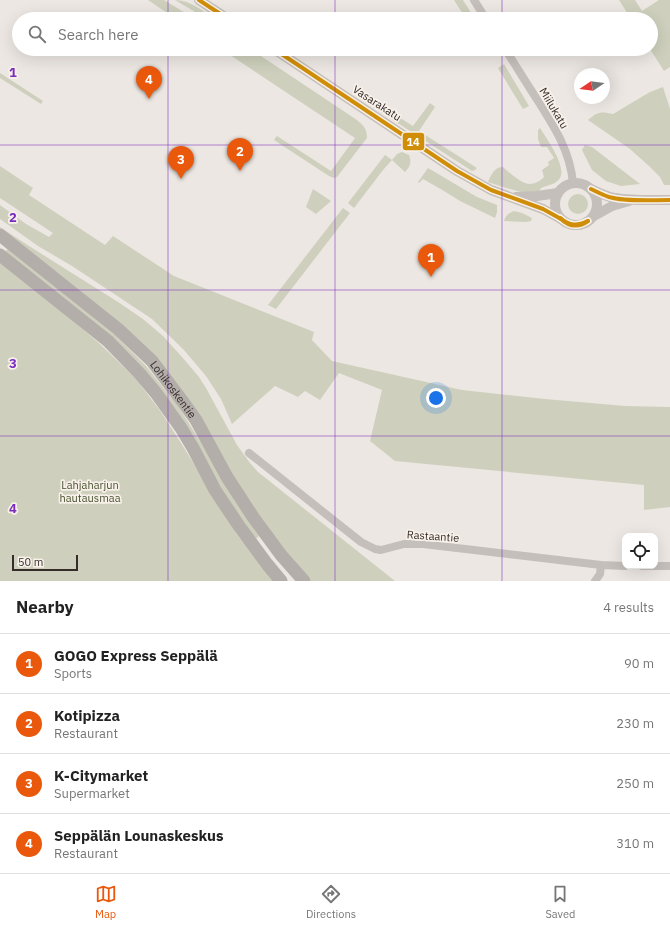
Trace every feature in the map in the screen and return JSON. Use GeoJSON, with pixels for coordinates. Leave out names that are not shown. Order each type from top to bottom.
{"type":"FeatureCollection","features":[{"type":"Feature","properties":{"kind":"main road","name":"Lohikoskentie"},"geometry":{"type":"LineString","coordinates":[[0,235],[118,329],[152,362],[196,420],[227,477],[253,517],[281,555],[304,581]]}},
{"type":"Feature","properties":{"kind":"main road","name":"Lohikoskentie"},"geometry":{"type":"LineString","coordinates":[[0,255],[108,341],[140,374],[160,398],[181,428],[215,490],[235,520],[266,564],[281,581]]}},
{"type":"Feature","properties":{"kind":"street"},"geometry":{"type":"LineString","coordinates":[[198,0],[217,12]]}},
{"type":"Feature","properties":{"kind":"street"},"geometry":{"type":"LineString","coordinates":[[474,0],[482,12]]}},
{"type":"Feature","properties":{"kind":"street","name":"Vasarakatu"},"geometry":{"type":"LineString","coordinates":[[285,56],[458,171],[491,190],[543,209],[561,219]]}},
{"type":"Feature","properties":{"kind":"street","name":"Miilukatu"},"geometry":{"type":"LineString","coordinates":[[509,56],[556,130],[572,170],[573,183]]}},
{"type":"Feature","properties":{"kind":"street"},"geometry":{"type":"LineString","coordinates":[[632,200],[612,206],[594,216],[586,223],[580,225],[570,225],[565,223],[555,209],[554,202],[558,192],[566,185],[573,183],[583,184],[611,197],[632,200],[670,200]]}},
{"type":"Feature","properties":{"kind":"street"},"geometry":{"type":"LineString","coordinates":[[591,189],[598,205],[594,216]]}},
{"type":"Feature","properties":{"kind":"street","name":"Vasarakatu"},"geometry":{"type":"LineString","coordinates":[[510,197],[537,196],[558,192]]}},
{"type":"Feature","properties":{"kind":"street","name":"Rastaantie"},"geometry":{"type":"LineString","coordinates":[[249,452],[361,542],[374,549],[381,550],[404,544],[423,544],[601,565],[622,566]]}},
{"type":"Feature","properties":{"kind":"street"},"geometry":{"type":"LineString","coordinates":[[595,581],[600,574],[601,565]]}},
{"type":"Feature","properties":{"kind":"street"},"geometry":{"type":"LineString","coordinates":[[658,566],[670,566]]}},
{"type":"Feature","properties":{"kind":"green space"},"geometry":{"type":"Polygon","coordinates":[[[148,0],[164,0],[184,12],[166,12],[148,0]]]}},
{"type":"Feature","properties":{"kind":"green space"},"geometry":{"type":"Polygon","coordinates":[[[175,0],[181,0],[205,12],[195,12],[175,0]]]}},
{"type":"Feature","properties":{"kind":"green space"},"geometry":{"type":"Polygon","coordinates":[[[454,0],[463,0],[471,12],[462,12],[454,0]]]}},
{"type":"Feature","properties":{"kind":"green space"},"geometry":{"type":"Polygon","coordinates":[[[619,0],[635,0],[642,11],[659,0],[670,0],[670,67],[664,71],[654,56],[658,56],[658,12],[627,12],[619,0]]]}},
{"type":"Feature","properties":{"kind":"green space"},"geometry":{"type":"Polygon","coordinates":[[[232,56],[261,56],[357,120],[366,130],[367,138],[337,177],[334,178],[274,140],[277,136],[331,171],[355,138],[232,56]]]}},
{"type":"Feature","properties":{"kind":"green space"},"geometry":{"type":"Polygon","coordinates":[[[504,64],[529,106],[523,109],[498,68],[504,64]]]}},
{"type":"Feature","properties":{"kind":"green space"},"geometry":{"type":"Polygon","coordinates":[[[0,73],[43,101],[41,104],[0,78],[0,73]]]}},
{"type":"Feature","properties":{"kind":"green space"},"geometry":{"type":"Polygon","coordinates":[[[663,87],[670,109],[670,185],[664,185],[660,177],[630,149],[588,120],[599,113],[613,114],[650,92],[663,87]]]}},
{"type":"Feature","properties":{"kind":"green space"},"geometry":{"type":"Polygon","coordinates":[[[363,95],[413,126],[430,103],[435,107],[419,131],[477,168],[472,171],[362,100],[363,95]]]}},
{"type":"Feature","properties":{"kind":"green space"},"geometry":{"type":"Polygon","coordinates":[[[540,128],[551,145],[561,167],[560,178],[554,183],[541,188],[539,192],[521,192],[488,182],[495,170],[500,167],[503,167],[515,177],[529,184],[535,183],[544,177],[542,170],[549,165],[548,162],[554,158],[547,147],[541,147],[538,139],[538,130],[540,128]]]}},
{"type":"Feature","properties":{"kind":"green space"},"geometry":{"type":"Polygon","coordinates":[[[585,145],[592,147],[640,184],[621,186],[606,181],[592,170],[582,150],[585,145]]]}},
{"type":"Feature","properties":{"kind":"green space"},"geometry":{"type":"Polygon","coordinates":[[[402,152],[409,155],[410,162],[405,172],[392,160],[397,154],[402,152]]]}},
{"type":"Feature","properties":{"kind":"green space"},"geometry":{"type":"Polygon","coordinates":[[[385,155],[392,160],[354,208],[348,203],[385,155]]]}},
{"type":"Feature","properties":{"kind":"green space"},"geometry":{"type":"Polygon","coordinates":[[[0,166],[33,188],[29,195],[105,245],[113,236],[174,276],[314,332],[312,340],[332,361],[462,390],[625,406],[670,407],[670,507],[644,510],[644,485],[395,461],[370,441],[382,390],[339,373],[320,400],[305,391],[298,397],[275,386],[232,424],[221,399],[206,376],[183,349],[152,319],[72,266],[38,246],[0,219],[0,205],[26,224],[49,237],[53,233],[0,198],[0,166]]]}},
{"type":"Feature","properties":{"kind":"green space"},"geometry":{"type":"Polygon","coordinates":[[[428,168],[477,197],[497,205],[495,218],[460,201],[423,179],[419,183],[418,182],[428,168]]]}},
{"type":"Feature","properties":{"kind":"green space"},"geometry":{"type":"Polygon","coordinates":[[[313,189],[331,201],[316,214],[306,207],[313,189]]]}},
{"type":"Feature","properties":{"kind":"green space"},"geometry":{"type":"Polygon","coordinates":[[[578,194],[585,197],[588,204],[585,211],[578,214],[571,211],[568,204],[571,197],[578,194]]]}},
{"type":"Feature","properties":{"kind":"green space"},"geometry":{"type":"Polygon","coordinates":[[[343,208],[350,213],[276,309],[268,305],[343,208]]]}},
{"type":"Feature","properties":{"kind":"green space"},"geometry":{"type":"Polygon","coordinates":[[[514,211],[532,218],[531,221],[504,221],[508,214],[514,211]]]}},
{"type":"Feature","properties":{"kind":"green space"},"geometry":{"type":"Polygon","coordinates":[[[0,227],[118,302],[143,319],[163,336],[199,377],[237,445],[258,472],[395,581],[311,581],[285,552],[122,326],[0,227]]]}},
{"type":"Feature","properties":{"kind":"green space"},"geometry":{"type":"Polygon","coordinates":[[[8,248],[114,334],[146,366],[178,406],[235,501],[259,536],[255,540],[218,483],[173,408],[5,252],[8,248]]]}},
{"type":"Feature","properties":{"kind":"green space","name":"Lahjaharjun hautausmaa"},"geometry":{"type":"Polygon","coordinates":[[[0,263],[58,308],[100,344],[136,379],[161,412],[236,533],[273,581],[0,581],[0,263]]]}},
{"type":"Feature","properties":{"kind":"transit line","name":"14"},"geometry":{"type":"LineString","coordinates":[[199,0],[217,12]]}},
{"type":"Feature","properties":{"kind":"transit line","name":"14"},"geometry":{"type":"LineString","coordinates":[[284,56],[457,171],[491,190],[543,209],[561,219]]}},
{"type":"Feature","properties":{"kind":"transit line","name":"14"},"geometry":{"type":"LineString","coordinates":[[591,189],[616,199],[670,200]]}},
{"type":"Feature","properties":{"kind":"transit line","name":"14"},"geometry":{"type":"LineString","coordinates":[[560,218],[570,224],[580,224],[588,221]]}},
{"type":"Feature","properties":{"kind":"transit line","name":"14"},"geometry":{"type":"LineString","coordinates":[[560,218],[574,226],[581,225],[588,221]]}},
{"type":"Feature","properties":{"kind":"place","name":"Seppälän Lounaskeskus"},"geometry":{"type":"Point","coordinates":[149,99]}},
{"type":"Feature","properties":{"kind":"place","name":"Kotipizza"},"geometry":{"type":"Point","coordinates":[240,171]}},
{"type":"Feature","properties":{"kind":"place","name":"K-Citymarket"},"geometry":{"type":"Point","coordinates":[181,179]}},
{"type":"Feature","properties":{"kind":"place","name":"GOGO Express Seppälä"},"geometry":{"type":"Point","coordinates":[431,277]}}]}
